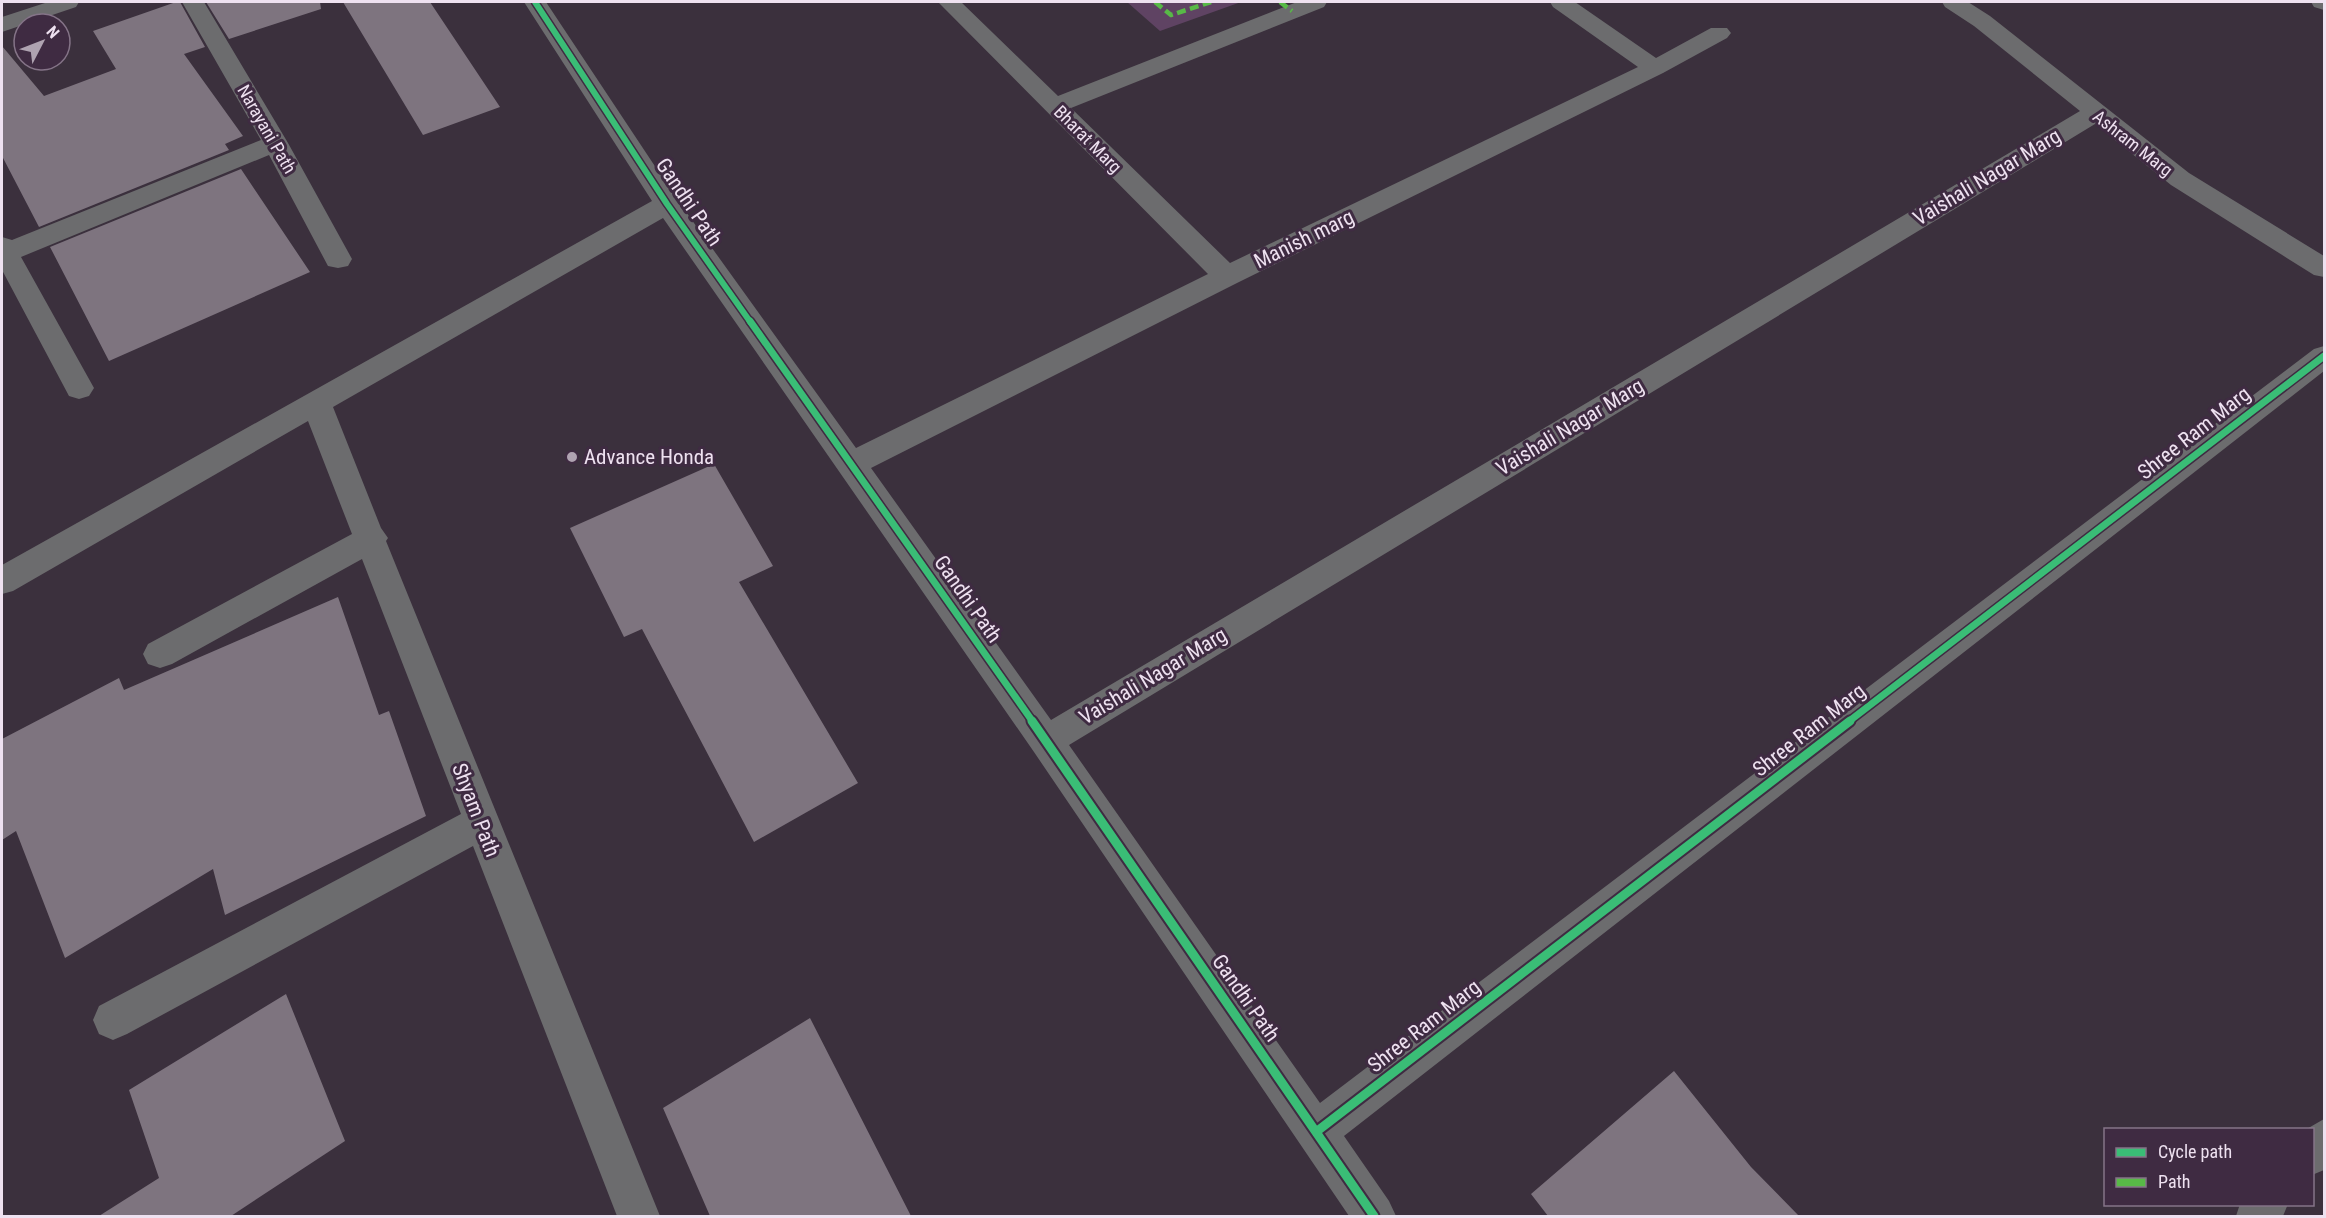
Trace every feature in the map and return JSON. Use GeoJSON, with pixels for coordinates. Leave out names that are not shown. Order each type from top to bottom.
{"type":"FeatureCollection","features":[{"type":"Feature","properties":{"kind":"street"},"geometry":{"type":"LineString","coordinates":[[2,25],[68,2]]}},
{"type":"Feature","properties":{"kind":"street","name":"Narayani Path"},"geometry":{"type":"LineString","coordinates":[[193,2],[276,143],[338,259]]}},
{"type":"Feature","properties":{"kind":"street","name":"Gandhi Path"},"geometry":{"type":"LineString","coordinates":[[535,2],[667,204],[1046,741],[1374,1216]]}},
{"type":"Feature","properties":{"kind":"street","name":"Bharat Marg"},"geometry":{"type":"LineString","coordinates":[[949,2],[1227,276]]}},
{"type":"Feature","properties":{"kind":"street"},"geometry":{"type":"LineString","coordinates":[[1055,106],[1316,2]]}},
{"type":"Feature","properties":{"kind":"street"},"geometry":{"type":"LineString","coordinates":[[1561,2],[1655,68]]}},
{"type":"Feature","properties":{"kind":"street","name":"Ashram Marg"},"geometry":{"type":"LineString","coordinates":[[1953,2],[1982,21],[2180,179],[2325,268]]}},
{"type":"Feature","properties":{"kind":"street","name":"Manish marg"},"geometry":{"type":"LineString","coordinates":[[852,464],[1227,276],[1655,68],[1719,33]]}},
{"type":"Feature","properties":{"kind":"street","name":"Vaishali Nagar Marg"},"geometry":{"type":"LineString","coordinates":[[1046,741],[2095,113]]}},
{"type":"Feature","properties":{"kind":"street"},"geometry":{"type":"LineString","coordinates":[[79,388],[3,251],[276,143]]}},
{"type":"Feature","properties":{"kind":"street"},"geometry":{"type":"LineString","coordinates":[[2,581],[667,204]]}},
{"type":"Feature","properties":{"kind":"street","name":"Shree Ram Marg"},"geometry":{"type":"LineString","coordinates":[[1316,1132],[2325,356]]}},
{"type":"Feature","properties":{"kind":"street","name":"Shyam Path"},"geometry":{"type":"LineString","coordinates":[[316,403],[372,538],[481,822],[638,1216]]}},
{"type":"Feature","properties":{"kind":"street"},"geometry":{"type":"LineString","coordinates":[[160,654],[372,538]]}},
{"type":"Feature","properties":{"kind":"street"},"geometry":{"type":"LineString","coordinates":[[113,1020],[481,822]]}},
{"type":"Feature","properties":{"kind":"street"},"geometry":{"type":"LineString","coordinates":[[2314,1153],[2325,1140]]}},
{"type":"Feature","properties":{"kind":"shaded area"},"geometry":{"type":"Polygon","coordinates":[[[1127,2],[1241,2],[1160,31],[1127,2]]]}},
{"type":"Feature","properties":{"kind":"building"},"geometry":{"type":"Polygon","coordinates":[[[180,2],[205,47],[184,54],[243,136],[225,144],[229,150],[39,227],[2,156],[2,46],[12,58],[12,72],[24,72],[44,96],[116,69],[93,31],[180,2]]]}},
{"type":"Feature","properties":{"kind":"building"},"geometry":{"type":"Polygon","coordinates":[[[206,2],[320,2],[321,9],[229,39],[206,2]]]}},
{"type":"Feature","properties":{"kind":"building"},"geometry":{"type":"Polygon","coordinates":[[[343,2],[430,2],[500,107],[423,135],[343,2]]]}},
{"type":"Feature","properties":{"kind":"building"},"geometry":{"type":"Polygon","coordinates":[[[241,169],[310,272],[109,361],[50,247],[241,169]]]}},
{"type":"Feature","properties":{"kind":"building"},"geometry":{"type":"Polygon","coordinates":[[[714,464],[773,566],[739,582],[858,783],[754,842],[642,629],[624,637],[570,528],[714,464]]]}},
{"type":"Feature","properties":{"kind":"building"},"geometry":{"type":"Polygon","coordinates":[[[338,597],[379,715],[389,711],[426,816],[225,915],[213,869],[65,958],[16,831],[2,840],[2,739],[119,678],[124,690],[338,597]]]}},
{"type":"Feature","properties":{"kind":"building"},"geometry":{"type":"Polygon","coordinates":[[[286,994],[345,1141],[231,1216],[99,1216],[159,1178],[129,1090],[286,994]]]}},
{"type":"Feature","properties":{"kind":"building"},"geometry":{"type":"Polygon","coordinates":[[[810,1018],[911,1216],[710,1216],[663,1108],[810,1018]]]}},
{"type":"Feature","properties":{"kind":"building"},"geometry":{"type":"Polygon","coordinates":[[[1674,1071],[1751,1167],[1799,1216],[1548,1216],[1531,1194],[1674,1071]]]}},
{"type":"Feature","properties":{"kind":"marked path"},"geometry":{"type":"LineString","coordinates":[[1155,2],[1171,15],[1211,2]]}},
{"type":"Feature","properties":{"kind":"marked path"},"geometry":{"type":"LineString","coordinates":[[1280,2],[1292,11]]}},
{"type":"Feature","properties":{"kind":"cycle path"},"geometry":{"type":"LineString","coordinates":[[535,2],[667,204],[1046,741],[1374,1216]]}},
{"type":"Feature","properties":{"kind":"cycle path"},"geometry":{"type":"LineString","coordinates":[[1316,1132],[2324,356]]}},
{"type":"Feature","properties":{"kind":"place","name":"Advance Honda"},"geometry":{"type":"Point","coordinates":[572,457]}}]}
